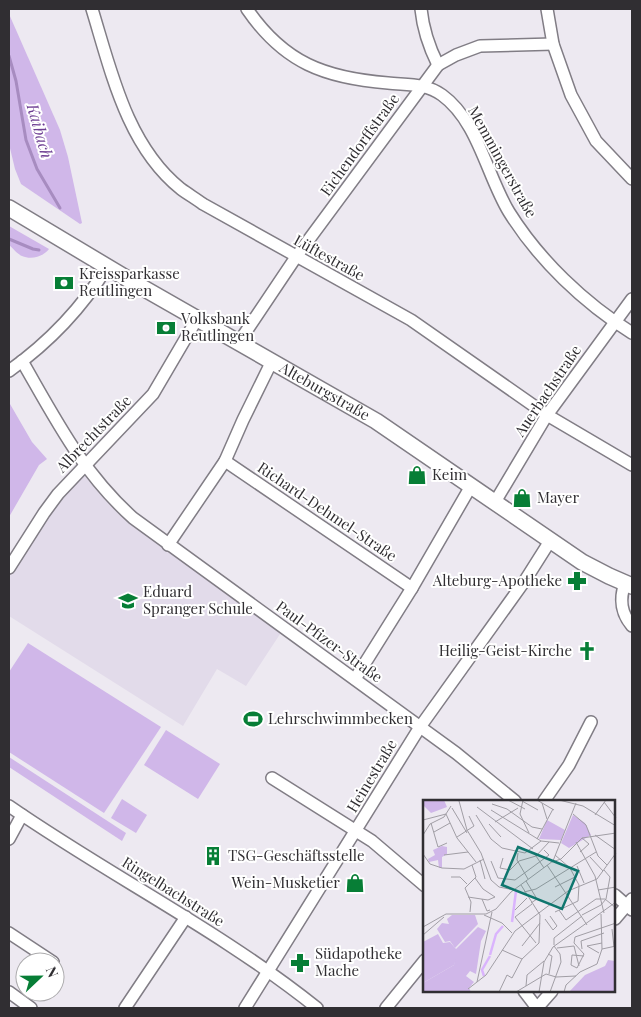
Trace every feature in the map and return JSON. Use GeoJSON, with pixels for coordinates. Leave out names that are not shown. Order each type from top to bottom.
{"type":"FeatureCollection","features":[{"type":"Feature","properties":{"kind":"main road","name":"Alteburgstraße"},"geometry":{"type":"LineString","coordinates":[[9,208],[107,267],[376,421],[550,541],[588,565],[629,585]]}},
{"type":"Feature","properties":{"kind":"street","name":"Lüftestraße"},"geometry":{"type":"LineString","coordinates":[[92,9],[117,90],[134,131],[148,152],[180,188],[203,204],[411,320],[547,415],[632,466]]}},
{"type":"Feature","properties":{"kind":"street","name":"Memmingerstraße"},"geometry":{"type":"LineString","coordinates":[[248,9],[256,22],[276,43],[299,61],[318,70],[376,82],[422,85],[442,95],[462,115],[509,212],[541,256],[577,291],[614,322],[632,333]]}},
{"type":"Feature","properties":{"kind":"street"},"geometry":{"type":"LineString","coordinates":[[421,9],[422,22],[430,49],[438,65]]}},
{"type":"Feature","properties":{"kind":"street"},"geometry":{"type":"LineString","coordinates":[[547,9],[552,44],[571,95],[596,141],[632,179]]}},
{"type":"Feature","properties":{"kind":"street","name":"Eichendorffstraße"},"geometry":{"type":"LineString","coordinates":[[239,342],[296,257],[438,65],[456,55],[480,46],[552,44]]}},
{"type":"Feature","properties":{"kind":"street"},"geometry":{"type":"LineString","coordinates":[[9,371],[37,349],[85,301],[107,267]]}},
{"type":"Feature","properties":{"kind":"street","name":"Auerbachstraße"},"geometry":{"type":"LineString","coordinates":[[495,502],[547,415],[632,299]]}},
{"type":"Feature","properties":{"kind":"street","name":"Albrechtstraße"},"geometry":{"type":"LineString","coordinates":[[9,568],[58,494],[84,465],[124,427],[153,394],[197,319]]}},
{"type":"Feature","properties":{"kind":"street","name":"Paul-Pfizer-Straße"},"geometry":{"type":"LineString","coordinates":[[22,361],[84,465],[120,507],[168,545],[456,753],[514,800]]}},
{"type":"Feature","properties":{"kind":"street"},"geometry":{"type":"LineString","coordinates":[[168,545],[225,462],[272,361]]}},
{"type":"Feature","properties":{"kind":"street","name":"Richard-Dehmel-Straße"},"geometry":{"type":"LineString","coordinates":[[225,462],[412,588]]}},
{"type":"Feature","properties":{"kind":"street"},"geometry":{"type":"LineString","coordinates":[[355,679],[412,588],[471,486]]}},
{"type":"Feature","properties":{"kind":"street","name":"Heinestraße"},"geometry":{"type":"LineString","coordinates":[[245,1008],[420,727],[526,579],[550,541]]}},
{"type":"Feature","properties":{"kind":"street"},"geometry":{"type":"LineString","coordinates":[[629,585],[621,594],[626,619],[632,626]]}},
{"type":"Feature","properties":{"kind":"street"},"geometry":{"type":"LineString","coordinates":[[545,800],[570,765],[590,722]]}},
{"type":"Feature","properties":{"kind":"street"},"geometry":{"type":"LineString","coordinates":[[272,778],[372,841],[423,884]]}},
{"type":"Feature","properties":{"kind":"street","name":"Ringelbachstraße"},"geometry":{"type":"LineString","coordinates":[[9,806],[186,917],[268,971],[318,1008]]}},
{"type":"Feature","properties":{"kind":"street"},"geometry":{"type":"LineString","coordinates":[[9,839],[22,815]]}},
{"type":"Feature","properties":{"kind":"street"},"geometry":{"type":"LineString","coordinates":[[616,896],[630,905],[616,918]]}},
{"type":"Feature","properties":{"kind":"street"},"geometry":{"type":"LineString","coordinates":[[125,1008],[186,917]]}},
{"type":"Feature","properties":{"kind":"street"},"geometry":{"type":"LineString","coordinates":[[9,934],[37,952]]}},
{"type":"Feature","properties":{"kind":"street"},"geometry":{"type":"LineString","coordinates":[[386,1008],[423,962]]}},
{"type":"Feature","properties":{"kind":"street"},"geometry":{"type":"LineString","coordinates":[[9,992],[31,1008]]}},
{"type":"Feature","properties":{"kind":"street"},"geometry":{"type":"LineString","coordinates":[[525,992],[537,1008],[551,992]]}},
{"type":"Feature","properties":{"kind":"shaded area"},"geometry":{"type":"Polygon","coordinates":[[[9,14],[60,130],[68,157],[82,223],[80,224],[21,184],[15,169],[9,144],[9,14]]]}},
{"type":"Feature","properties":{"kind":"shaded area"},"geometry":{"type":"Polygon","coordinates":[[[9,226],[49,249],[37,257],[29,258],[20,255],[9,245],[9,226]]]}},
{"type":"Feature","properties":{"kind":"shaded area"},"geometry":{"type":"Polygon","coordinates":[[[9,405],[32,442],[47,459],[39,465],[9,517],[9,405]]]}},
{"type":"Feature","properties":{"kind":"shaded area","name":"Eduard Spranger Schule"},"geometry":{"type":"Polygon","coordinates":[[[84,465],[108,494],[284,628],[246,686],[217,669],[183,726],[9,616],[9,568],[84,465]]]}},
{"type":"Feature","properties":{"kind":"shaded area"},"geometry":{"type":"Polygon","coordinates":[[[28,643],[161,727],[104,813],[9,752],[9,672],[28,643]]]}},
{"type":"Feature","properties":{"kind":"shaded area"},"geometry":{"type":"Polygon","coordinates":[[[166,730],[220,764],[198,799],[144,765],[166,730]]]}},
{"type":"Feature","properties":{"kind":"shaded area"},"geometry":{"type":"Polygon","coordinates":[[[9,757],[126,833],[122,841],[9,767],[9,757]]]}},
{"type":"Feature","properties":{"kind":"shaded area"},"geometry":{"type":"Polygon","coordinates":[[[122,799],[147,815],[136,833],[111,818],[122,799]]]}},
{"type":"Feature","properties":{"kind":"waterway","name":"Kaibach"},"geometry":{"type":"LineString","coordinates":[[9,56],[16,81],[26,140],[37,169],[60,208]]}},
{"type":"Feature","properties":{"kind":"waterway","name":"Kaibach"},"geometry":{"type":"LineString","coordinates":[[9,239],[39,250]]}},
{"type":"Feature","properties":{"kind":"place","name":"Kreissparkasse Reutlingen"},"geometry":{"type":"Point","coordinates":[64,283]}},
{"type":"Feature","properties":{"kind":"place","name":"Volksbank Reutlingen"},"geometry":{"type":"Point","coordinates":[166,328]}},
{"type":"Feature","properties":{"kind":"place","name":"Keim"},"geometry":{"type":"Point","coordinates":[417,475]}},
{"type":"Feature","properties":{"kind":"place","name":"Mayer"},"geometry":{"type":"Point","coordinates":[522,498]}},
{"type":"Feature","properties":{"kind":"place","name":"Alteburg-Apotheke"},"geometry":{"type":"Point","coordinates":[577,581]}},
{"type":"Feature","properties":{"kind":"place","name":"Eduard Spranger Schule"},"geometry":{"type":"Point","coordinates":[128,601]}},
{"type":"Feature","properties":{"kind":"place","name":"Heilig-Geist-Kirche"},"geometry":{"type":"Point","coordinates":[587,651]}},
{"type":"Feature","properties":{"kind":"place","name":"Lehrschwimmbecken"},"geometry":{"type":"Point","coordinates":[253,719]}},
{"type":"Feature","properties":{"kind":"place","name":"TSG-Geschäftsstelle"},"geometry":{"type":"Point","coordinates":[213,856]}},
{"type":"Feature","properties":{"kind":"place","name":"Wein-Musketier"},"geometry":{"type":"Point","coordinates":[355,883]}},
{"type":"Feature","properties":{"kind":"place","name":"Südapotheke Mache"},"geometry":{"type":"Point","coordinates":[300,963]}}]}
